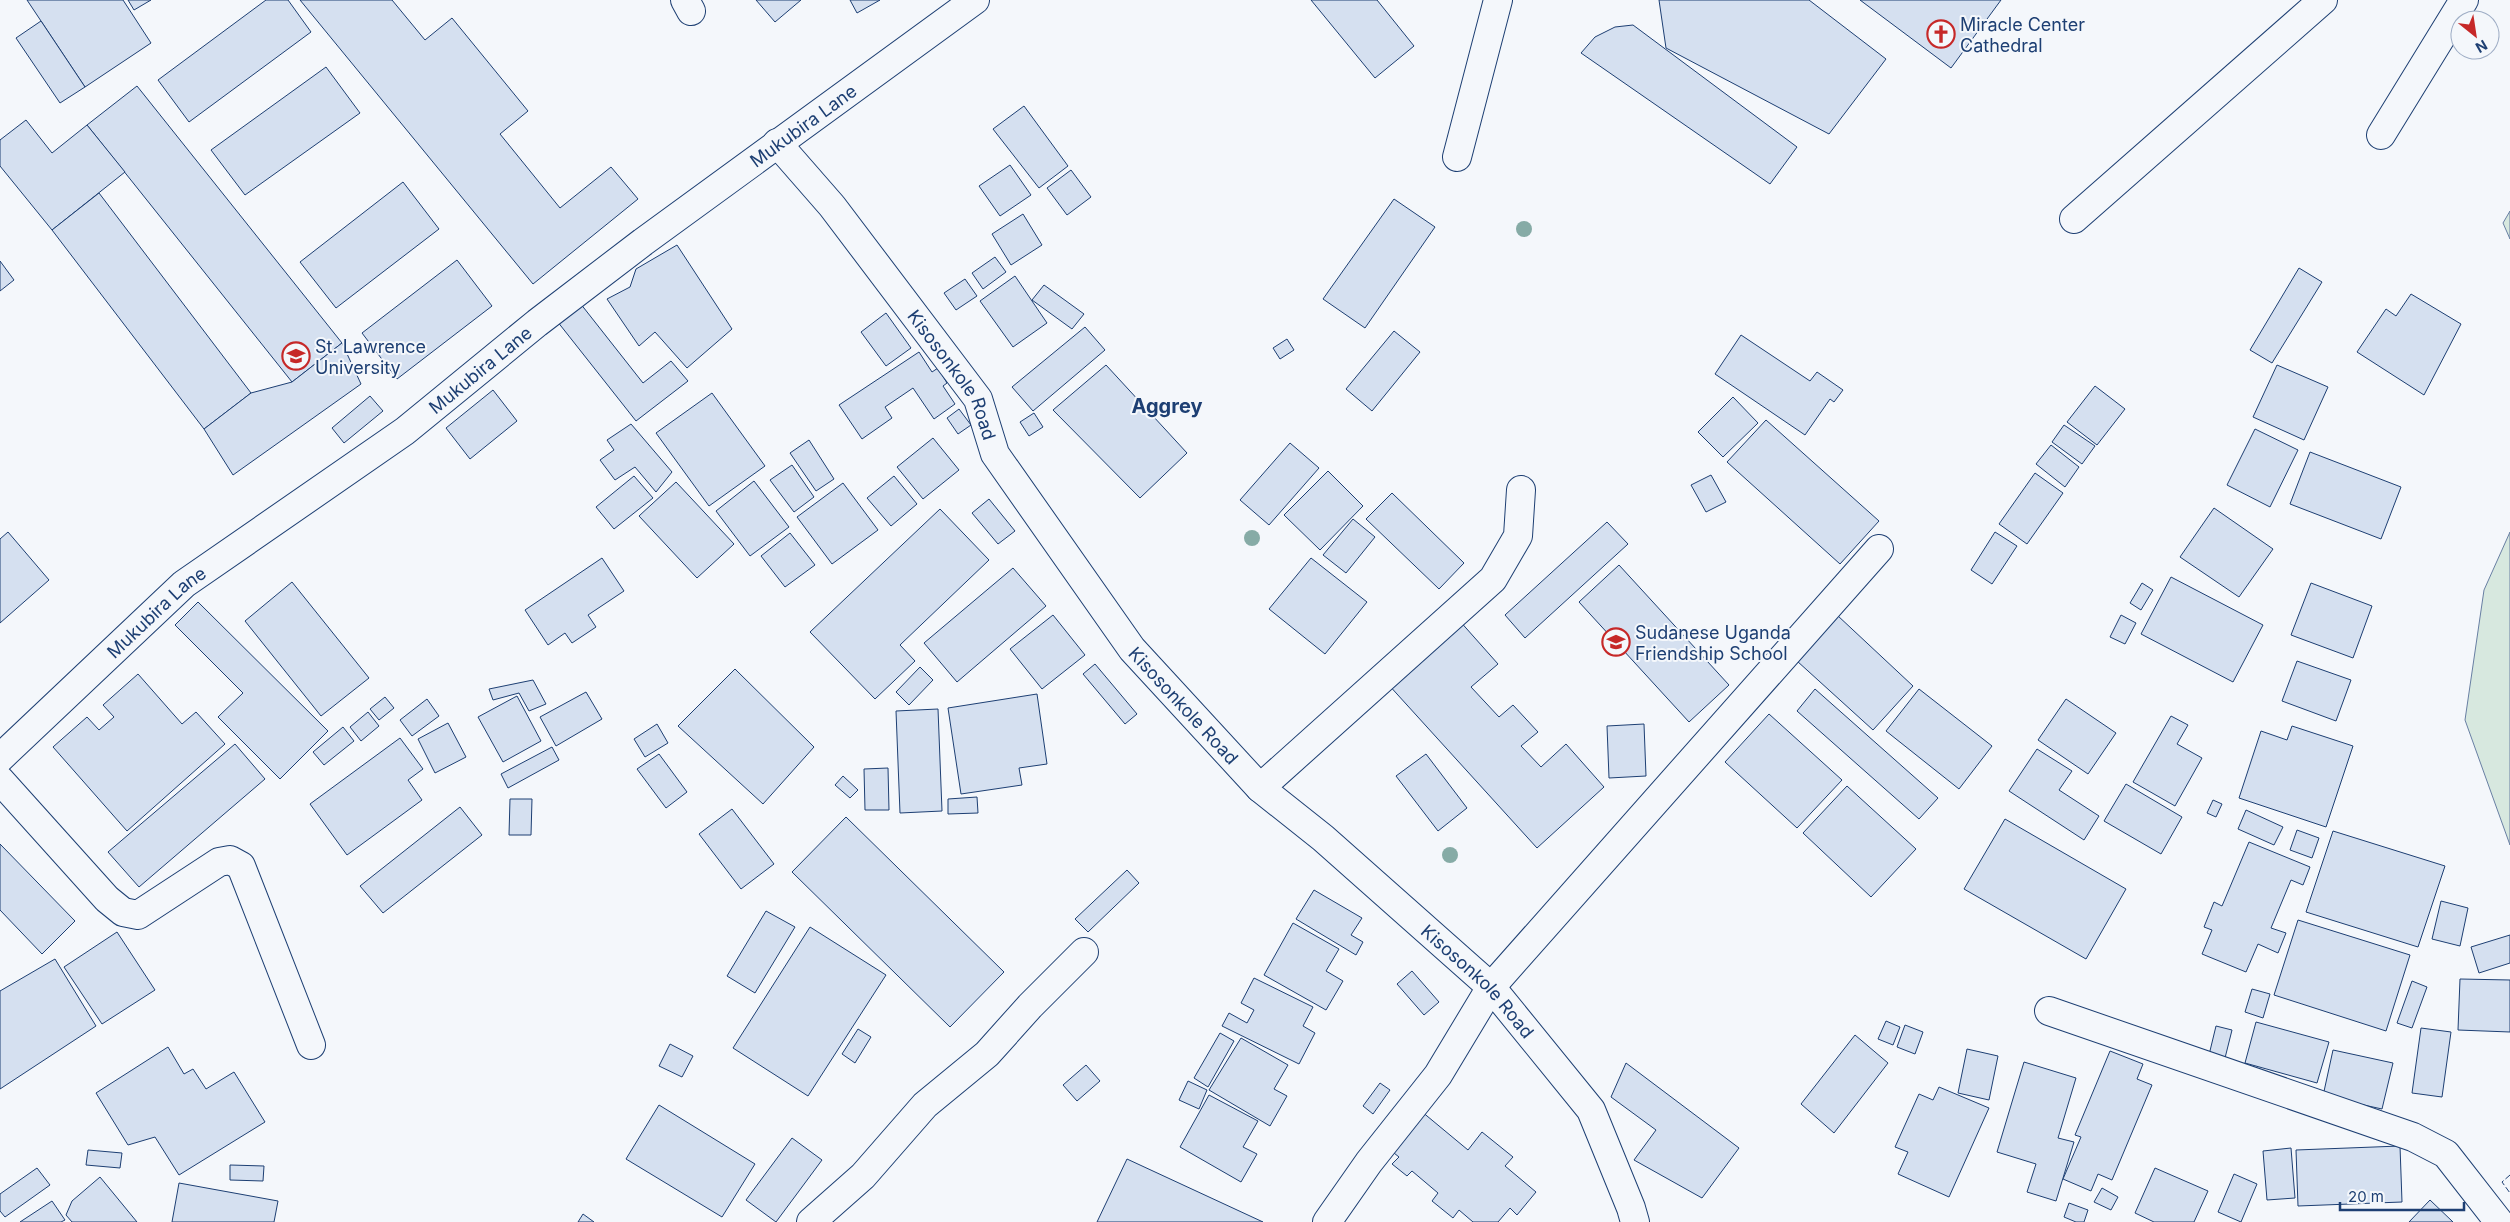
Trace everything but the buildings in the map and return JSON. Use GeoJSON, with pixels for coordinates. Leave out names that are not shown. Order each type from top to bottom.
{"type":"FeatureCollection","features":[{"type":"Feature","properties":{"kind":"street","name":"Mukubira Lane"},"geometry":{"type":"LineString","coordinates":[[0,758],[184,584],[405,431],[537,323],[777,143],[975,0]]}},
{"type":"Feature","properties":{"kind":"street"},"geometry":{"type":"LineString","coordinates":[[1457,157],[1498,0]]}},
{"type":"Feature","properties":{"kind":"street"},"geometry":{"type":"LineString","coordinates":[[2074,220],[2322,0]]}},
{"type":"Feature","properties":{"kind":"street"},"geometry":{"type":"LineString","coordinates":[[2382,135],[2464,0]]}},
{"type":"Feature","properties":{"kind":"street","name":"Kisosonkole Road"},"geometry":{"type":"LineString","coordinates":[[777,143],[832,206],[978,399],[995,454],[1132,649],[1260,788],[1323,838],[1491,987],[1591,1110],[1635,1222]]}},
{"type":"Feature","properties":{"kind":"street"},"geometry":{"type":"LineString","coordinates":[[1260,788],[1493,579],[1518,536],[1520,490]]}},
{"type":"Feature","properties":{"kind":"street"},"geometry":{"type":"LineString","coordinates":[[1327,1222],[1369,1162],[1438,1075],[1491,987],[1879,548]]}},
{"type":"Feature","properties":{"kind":"street"},"geometry":{"type":"LineString","coordinates":[[0,780],[106,899],[123,912],[138,915],[219,862],[230,860],[240,866],[312,1045]]}},
{"type":"Feature","properties":{"kind":"street"},"geometry":{"type":"LineString","coordinates":[[811,1222],[862,1176],[925,1105],[988,1054],[1030,1006],[1084,952]]}},
{"type":"Feature","properties":{"kind":"street"},"geometry":{"type":"LineString","coordinates":[[2049,1011],[2413,1137],[2446,1154],[2499,1222]]}},
{"type":"Feature","properties":{"kind":"shaded area"},"geometry":{"type":"Polygon","coordinates":[[[2510,211],[2510,239],[2503,223],[2510,211]]]}},
{"type":"Feature","properties":{"kind":"shaded area"},"geometry":{"type":"Polygon","coordinates":[[[2510,532],[2510,845],[2465,720],[2484,590],[2510,532]]]}},
{"type":"Feature","properties":{"kind":"fence"},"geometry":{"type":"LineString","coordinates":[[2510,1175],[2502,1182],[2510,1193]]}},
{"type":"Feature","properties":{"kind":"place","name":"Miracle Center Cathedral"},"geometry":{"type":"Point","coordinates":[1941,34]}},
{"type":"Feature","properties":{"kind":"place","name":"St. Lawrence University"},"geometry":{"type":"Point","coordinates":[296,356]}},
{"type":"Feature","properties":{"kind":"place","name":"Sudanese Uganda Friendship School"},"geometry":{"type":"Point","coordinates":[1616,642]}},
{"type":"Feature","properties":{"kind":"district","name":"Aggrey"},"geometry":{"type":"Point","coordinates":[1167,406]}}]}
